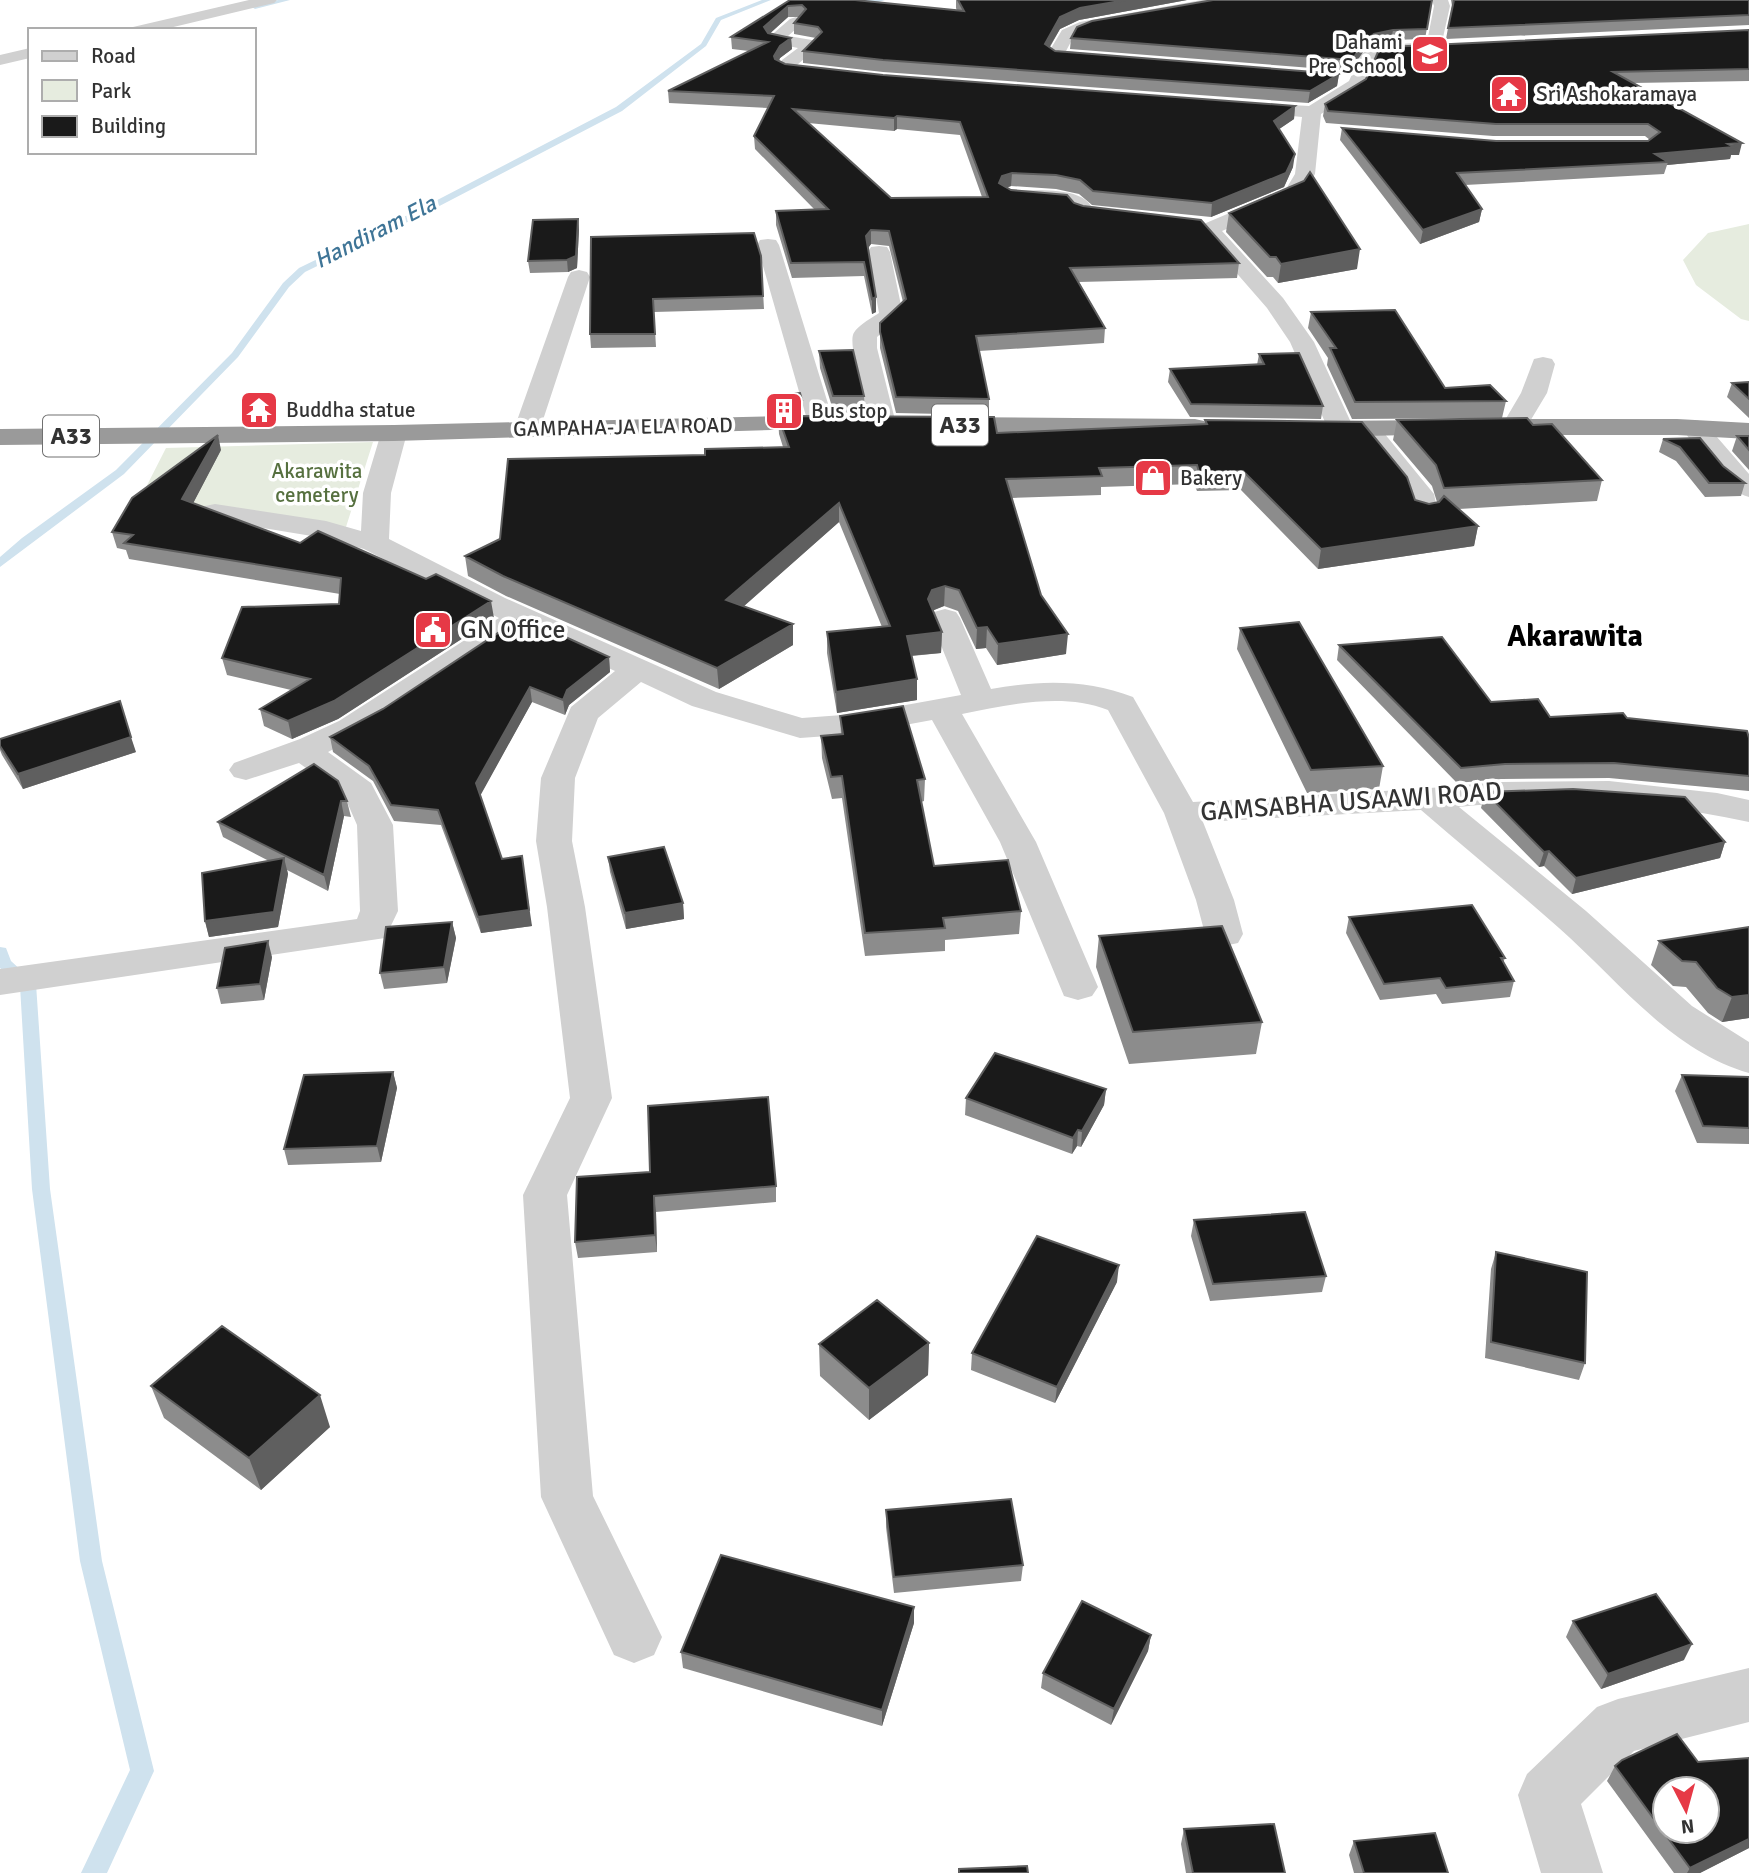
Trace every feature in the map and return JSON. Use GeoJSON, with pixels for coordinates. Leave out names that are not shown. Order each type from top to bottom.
{"type":"FeatureCollection","features":[{"type":"Feature","properties":{"kind":"highway","name":"GAMPAHA-JA ELA ROAD"},"geometry":{"type":"LineString","coordinates":[[0,438],[394,433],[821,423],[1216,428]]}},
{"type":"Feature","properties":{"kind":"highway"},"geometry":{"type":"LineString","coordinates":[[1299,429],[1514,427],[1749,431]]}},
{"type":"Feature","properties":{"kind":"street"},"geometry":{"type":"LineString","coordinates":[[148,28],[269,0]]}},
{"type":"Feature","properties":{"kind":"street"},"geometry":{"type":"LineString","coordinates":[[1122,60],[1055,55],[1068,33],[1086,25],[1228,0]]}},
{"type":"Feature","properties":{"kind":"street"},"geometry":{"type":"LineString","coordinates":[[1190,224],[1213,227],[1293,193],[1305,174],[1314,124],[1352,88],[1372,53],[1380,50],[1440,47],[1440,0]]}},
{"type":"Feature","properties":{"kind":"street"},"geometry":{"type":"LineString","coordinates":[[796,22],[775,39],[812,45],[788,64],[786,69],[855,77]]}},
{"type":"Feature","properties":{"kind":"street"},"geometry":{"type":"LineString","coordinates":[[0,60],[28,53]]}},
{"type":"Feature","properties":{"kind":"street"},"geometry":{"type":"LineString","coordinates":[[1331,77],[1358,80]]}},
{"type":"Feature","properties":{"kind":"street"},"geometry":{"type":"LineString","coordinates":[[1231,105],[1314,124]]}},
{"type":"Feature","properties":{"kind":"street"},"geometry":{"type":"LineString","coordinates":[[1011,195],[1072,200],[1081,205],[1082,211],[1141,218]]}},
{"type":"Feature","properties":{"kind":"street"},"geometry":{"type":"LineString","coordinates":[[1213,227],[1211,234],[1275,303],[1302,342],[1354,429],[1420,494],[1424,513]]}},
{"type":"Feature","properties":{"kind":"street"},"geometry":{"type":"LineString","coordinates":[[768,245],[821,423]]}},
{"type":"Feature","properties":{"kind":"street"},"geometry":{"type":"LineString","coordinates":[[879,252],[891,315],[865,335],[865,348],[883,424]]}},
{"type":"Feature","properties":{"kind":"street"},"geometry":{"type":"LineString","coordinates":[[527,429],[579,277]]}},
{"type":"Feature","properties":{"kind":"street"},"geometry":{"type":"LineString","coordinates":[[1514,427],[1534,393],[1543,364]]}},
{"type":"Feature","properties":{"kind":"street"},"geometry":{"type":"LineString","coordinates":[[1695,428],[1718,459],[1749,489]]}},
{"type":"Feature","properties":{"kind":"street"},"geometry":{"type":"LineString","coordinates":[[374,543],[377,493],[394,433]]}},
{"type":"Feature","properties":{"kind":"street","name":"GAMSABHA USAAWI ROAD"},"geometry":{"type":"LineString","coordinates":[[215,512],[326,530],[374,543],[522,617],[704,699],[800,728],[856,724],[979,699],[1040,692],[1096,694],[1121,704],[1182,813],[1429,799],[1501,792],[1609,791],[1717,804],[1749,811]]}},
{"type":"Feature","properties":{"kind":"street"},"geometry":{"type":"LineString","coordinates":[[246,770],[304,751],[351,728],[522,617]]}},
{"type":"Feature","properties":{"kind":"street"},"geometry":{"type":"LineString","coordinates":[[945,618],[979,699]]}},
{"type":"Feature","properties":{"kind":"street"},"geometry":{"type":"LineString","coordinates":[[634,1637],[567,1497],[545,1195],[591,1098],[566,908],[554,841],[558,778],[583,714],[636,669]]}},
{"type":"Feature","properties":{"kind":"street"},"geometry":{"type":"LineString","coordinates":[[941,707],[1018,842],[1078,987]]}},
{"type":"Feature","properties":{"kind":"street"},"geometry":{"type":"LineString","coordinates":[[0,982],[371,929],[379,911],[375,825],[359,790],[304,751]]}},
{"type":"Feature","properties":{"kind":"street"},"geometry":{"type":"LineString","coordinates":[[1429,799],[1572,919],[1655,995],[1724,1049],[1749,1059]]}},
{"type":"Feature","properties":{"kind":"street"},"geometry":{"type":"LineString","coordinates":[[1182,813],[1215,900],[1224,934]]}},
{"type":"Feature","properties":{"kind":"street"},"geometry":{"type":"LineString","coordinates":[[1572,1873],[1548,1795],[1618,1727],[1749,1695]]}},
{"type":"Feature","properties":{"kind":"green space"},"geometry":{"type":"Polygon","coordinates":[[[1749,224],[1749,321],[1741,319],[1696,285],[1683,260],[1708,233],[1749,224]]]}},
{"type":"Feature","properties":{"kind":"green space","name":"Akarawita cemetery"},"geometry":{"type":"Polygon","coordinates":[[[373,442],[346,527],[140,499],[166,448],[373,442]]]}},
{"type":"Feature","properties":{"kind":"building"},"geometry":{"type":"Polygon","coordinates":[[[790,0],[855,0],[964,11],[958,0],[1126,0],[1080,8],[1060,17],[1045,44],[1055,51],[1339,74],[1310,91],[883,60],[803,51],[822,32],[818,27],[794,23],[806,9],[802,5],[788,6],[764,27],[768,33],[791,38],[780,46],[774,56],[785,64],[883,75],[1295,106],[1274,121],[1295,154],[1286,173],[1212,203],[1093,191],[1080,180],[1056,175],[1012,173],[1002,176],[999,183],[1011,190],[1067,195],[1074,203],[1083,206],[1201,220],[1239,263],[1070,268],[1105,328],[976,336],[989,399],[896,397],[880,323],[906,299],[889,231],[871,230],[866,236],[876,297],[872,299],[864,262],[791,263],[776,211],[828,209],[754,136],[774,96],[668,91],[768,42],[731,37],[790,0]],[[793,109],[891,198],[988,197],[960,122],[897,116],[894,118],[793,109]]]}},
{"type":"Feature","properties":{"kind":"building"},"geometry":{"type":"Polygon","coordinates":[[[1213,0],[1432,0],[1427,29],[1393,30],[1374,34],[1365,41],[1352,60],[1071,38],[1077,27],[1092,21],[1213,0]]]}},
{"type":"Feature","properties":{"kind":"building"},"geometry":{"type":"Polygon","coordinates":[[[1454,0],[1749,0],[1749,15],[1448,28],[1454,0]]]}},
{"type":"Feature","properties":{"kind":"building"},"geometry":{"type":"Polygon","coordinates":[[[1749,30],[1749,69],[1613,72],[1742,143],[1728,144],[1734,147],[1655,154],[1668,162],[1457,173],[1482,209],[1423,230],[1342,128],[1496,141],[1648,141],[1660,132],[1648,124],[1496,124],[1328,111],[1325,104],[1366,79],[1378,52],[1387,47],[1749,30]]]}},
{"type":"Feature","properties":{"kind":"building"},"geometry":{"type":"Polygon","coordinates":[[[1310,172],[1360,249],[1281,264],[1276,257],[1270,257],[1229,213],[1304,181],[1310,172]]]}},
{"type":"Feature","properties":{"kind":"building"},"geometry":{"type":"Polygon","coordinates":[[[578,219],[576,256],[567,260],[528,261],[533,220],[578,219]]]}},
{"type":"Feature","properties":{"kind":"building"},"geometry":{"type":"Polygon","coordinates":[[[754,233],[761,256],[763,296],[653,299],[655,334],[590,334],[591,237],[754,233]]]}},
{"type":"Feature","properties":{"kind":"building"},"geometry":{"type":"Polygon","coordinates":[[[1395,310],[1445,388],[1490,385],[1506,401],[1355,402],[1330,348],[1336,348],[1311,312],[1395,310]]]}},
{"type":"Feature","properties":{"kind":"building"},"geometry":{"type":"Polygon","coordinates":[[[853,350],[864,396],[833,396],[819,351],[853,350]]]}},
{"type":"Feature","properties":{"kind":"building"},"geometry":{"type":"Polygon","coordinates":[[[1299,353],[1323,406],[1191,404],[1170,369],[1264,364],[1259,354],[1299,353]]]}},
{"type":"Feature","properties":{"kind":"building"},"geometry":{"type":"Polygon","coordinates":[[[1749,382],[1749,399],[1732,383],[1749,382]]]}},
{"type":"Feature","properties":{"kind":"building"},"geometry":{"type":"Polygon","coordinates":[[[800,393],[802,400],[772,400],[770,395],[800,393]]]}},
{"type":"Feature","properties":{"kind":"building"},"geometry":{"type":"Polygon","coordinates":[[[778,416],[994,417],[997,433],[1207,424],[1205,420],[1362,422],[1407,477],[1415,500],[1429,504],[1439,502],[1444,496],[1478,526],[1321,549],[1243,471],[1199,472],[1197,465],[1099,468],[1102,476],[1006,479],[1041,595],[1068,634],[998,644],[987,627],[977,628],[959,590],[945,586],[932,590],[928,599],[942,632],[907,636],[917,679],[836,692],[827,632],[890,626],[839,503],[726,600],[793,624],[717,668],[503,576],[465,556],[500,539],[508,459],[705,455],[705,449],[789,447],[778,416]]]}},
{"type":"Feature","properties":{"kind":"building"},"geometry":{"type":"Polygon","coordinates":[[[1527,418],[1533,425],[1552,424],[1602,480],[1444,488],[1436,465],[1397,420],[1527,418]]]}},
{"type":"Feature","properties":{"kind":"building"},"geometry":{"type":"Polygon","coordinates":[[[218,435],[182,499],[300,543],[318,531],[426,579],[436,574],[491,601],[334,701],[288,721],[260,709],[310,679],[222,658],[242,607],[339,604],[341,578],[124,543],[133,535],[112,532],[132,498],[218,435]]]}},
{"type":"Feature","properties":{"kind":"building"},"geometry":{"type":"Polygon","coordinates":[[[1737,436],[1749,436],[1749,450],[1737,436]]]}},
{"type":"Feature","properties":{"kind":"building"},"geometry":{"type":"Polygon","coordinates":[[[1700,438],[1723,466],[1745,483],[1709,483],[1680,447],[1663,439],[1700,438]]]}},
{"type":"Feature","properties":{"kind":"building"},"geometry":{"type":"Polygon","coordinates":[[[522,617],[609,657],[567,690],[563,700],[530,687],[476,783],[502,859],[522,856],[529,910],[478,917],[438,810],[391,805],[369,766],[330,737],[383,709],[522,617]]]}},
{"type":"Feature","properties":{"kind":"building"},"geometry":{"type":"Polygon","coordinates":[[[1299,622],[1383,766],[1311,770],[1240,628],[1299,622]]]}},
{"type":"Feature","properties":{"kind":"building"},"geometry":{"type":"Polygon","coordinates":[[[1442,637],[1491,702],[1538,699],[1550,717],[1623,713],[1627,718],[1747,731],[1749,776],[1614,763],[1505,764],[1461,768],[1339,645],[1442,637]]]}},
{"type":"Feature","properties":{"kind":"building"},"geometry":{"type":"Polygon","coordinates":[[[120,701],[131,737],[18,774],[0,746],[0,739],[120,701]]]}},
{"type":"Feature","properties":{"kind":"building"},"geometry":{"type":"Polygon","coordinates":[[[903,706],[925,779],[917,780],[934,866],[1008,860],[1021,911],[943,918],[945,928],[865,933],[842,776],[831,777],[821,736],[843,734],[840,716],[903,706]]]}},
{"type":"Feature","properties":{"kind":"building"},"geometry":{"type":"Polygon","coordinates":[[[314,764],[338,781],[347,801],[341,801],[324,875],[218,822],[314,764]]]}},
{"type":"Feature","properties":{"kind":"building"},"geometry":{"type":"Polygon","coordinates":[[[1573,789],[1685,797],[1725,842],[1576,878],[1549,851],[1544,852],[1485,792],[1573,789]]]}},
{"type":"Feature","properties":{"kind":"building"},"geometry":{"type":"Polygon","coordinates":[[[664,847],[683,903],[625,913],[608,857],[664,847]]]}},
{"type":"Feature","properties":{"kind":"building"},"geometry":{"type":"Polygon","coordinates":[[[284,858],[274,912],[205,921],[202,873],[284,858]]]}},
{"type":"Feature","properties":{"kind":"building"},"geometry":{"type":"Polygon","coordinates":[[[1472,905],[1505,958],[1501,958],[1514,981],[1446,988],[1440,978],[1384,984],[1349,917],[1472,905]]]}},
{"type":"Feature","properties":{"kind":"building"},"geometry":{"type":"Polygon","coordinates":[[[452,922],[444,967],[380,973],[386,927],[452,922]]]}},
{"type":"Feature","properties":{"kind":"building"},"geometry":{"type":"Polygon","coordinates":[[[1222,926],[1262,1022],[1133,1032],[1099,936],[1222,926]]]}},
{"type":"Feature","properties":{"kind":"building"},"geometry":{"type":"Polygon","coordinates":[[[1749,927],[1749,995],[1732,997],[1717,988],[1696,962],[1682,961],[1659,941],[1749,927]]]}},
{"type":"Feature","properties":{"kind":"building"},"geometry":{"type":"Polygon","coordinates":[[[268,941],[260,984],[217,988],[225,948],[268,941]]]}},
{"type":"Feature","properties":{"kind":"building"},"geometry":{"type":"Polygon","coordinates":[[[995,1053],[1106,1089],[1082,1131],[1078,1130],[1073,1138],[966,1098],[995,1053]]]}},
{"type":"Feature","properties":{"kind":"building"},"geometry":{"type":"Polygon","coordinates":[[[393,1072],[377,1146],[284,1149],[304,1075],[393,1072]]]}},
{"type":"Feature","properties":{"kind":"building"},"geometry":{"type":"Polygon","coordinates":[[[1682,1075],[1749,1077],[1749,1128],[1703,1126],[1682,1075]]]}},
{"type":"Feature","properties":{"kind":"building"},"geometry":{"type":"Polygon","coordinates":[[[768,1097],[776,1186],[654,1196],[655,1235],[575,1242],[577,1177],[650,1172],[648,1106],[768,1097]]]}},
{"type":"Feature","properties":{"kind":"building"},"geometry":{"type":"Polygon","coordinates":[[[1305,1212],[1326,1276],[1213,1284],[1194,1220],[1305,1212]]]}},
{"type":"Feature","properties":{"kind":"building"},"geometry":{"type":"Polygon","coordinates":[[[1037,1236],[1119,1265],[1057,1387],[972,1353],[1037,1236]]]}},
{"type":"Feature","properties":{"kind":"building"},"geometry":{"type":"Polygon","coordinates":[[[1496,1252],[1587,1272],[1585,1363],[1491,1342],[1496,1252]]]}},
{"type":"Feature","properties":{"kind":"building"},"geometry":{"type":"Polygon","coordinates":[[[877,1300],[929,1343],[869,1388],[819,1344],[877,1300]]]}},
{"type":"Feature","properties":{"kind":"building"},"geometry":{"type":"Polygon","coordinates":[[[222,1326],[320,1395],[249,1458],[151,1386],[222,1326]]]}},
{"type":"Feature","properties":{"kind":"building"},"geometry":{"type":"Polygon","coordinates":[[[1011,1499],[1023,1565],[894,1577],[886,1510],[1011,1499]]]}},
{"type":"Feature","properties":{"kind":"building"},"geometry":{"type":"Polygon","coordinates":[[[721,1555],[914,1607],[882,1710],[681,1652],[721,1555]]]}},
{"type":"Feature","properties":{"kind":"building"},"geometry":{"type":"Polygon","coordinates":[[[1656,1594],[1692,1644],[1608,1674],[1573,1621],[1656,1594]]]}},
{"type":"Feature","properties":{"kind":"building"},"geometry":{"type":"Polygon","coordinates":[[[1082,1601],[1151,1635],[1114,1709],[1043,1673],[1082,1601]]]}},
{"type":"Feature","properties":{"kind":"building"},"geometry":{"type":"Polygon","coordinates":[[[1677,1734],[1698,1762],[1749,1758],[1749,1839],[1690,1868],[1673,1845],[1721,1845],[1721,1775],[1651,1775],[1651,1815],[1615,1766],[1622,1760],[1677,1734]]]}},
{"type":"Feature","properties":{"kind":"building"},"geometry":{"type":"Polygon","coordinates":[[[1274,1824],[1285,1873],[1193,1873],[1184,1829],[1274,1824]]]}},
{"type":"Feature","properties":{"kind":"building"},"geometry":{"type":"Polygon","coordinates":[[[1435,1833],[1448,1873],[1364,1873],[1354,1841],[1435,1833]]]}},
{"type":"Feature","properties":{"kind":"building"},"geometry":{"type":"Polygon","coordinates":[[[1027,1866],[1028,1873],[959,1873],[959,1869],[1027,1866]]]}},
{"type":"Feature","properties":{"kind":"waterway"},"geometry":{"type":"LineString","coordinates":[[255,7],[287,0]]}},
{"type":"Feature","properties":{"kind":"waterway","name":"Handiram Ela"},"geometry":{"type":"LineString","coordinates":[[0,563],[26,540],[120,472],[235,355],[286,285],[302,270],[423,211],[619,109],[704,45],[718,19],[768,0]]}},
{"type":"Feature","properties":{"kind":"waterway","name":"Handiram Ela"},"geometry":{"type":"LineString","coordinates":[[837,0],[868,3],[882,0]]}},
{"type":"Feature","properties":{"kind":"waterway"},"geometry":{"type":"LineString","coordinates":[[0,952],[4,963],[28,984],[41,1189],[91,1561],[142,1771],[94,1873]]}},
{"type":"Feature","properties":{"kind":"place","name":"Dahami Pre School"},"geometry":{"type":"Point","coordinates":[1430,54]}},
{"type":"Feature","properties":{"kind":"place","name":"Sri Ashokaramaya"},"geometry":{"type":"Point","coordinates":[1509,94]}},
{"type":"Feature","properties":{"kind":"place","name":"Buddha statue"},"geometry":{"type":"Point","coordinates":[259,410]}},
{"type":"Feature","properties":{"kind":"place","name":"Bus stop"},"geometry":{"type":"Point","coordinates":[784,411]}},
{"type":"Feature","properties":{"kind":"place","name":"Bakery"},"geometry":{"type":"Point","coordinates":[1153,478]}},
{"type":"Feature","properties":{"kind":"place","name":"GN Office"},"geometry":{"type":"Point","coordinates":[433,630]}},
{"type":"Feature","properties":{"kind":"district","name":"Akarawita"},"geometry":{"type":"Point","coordinates":[1575,636]}}]}
